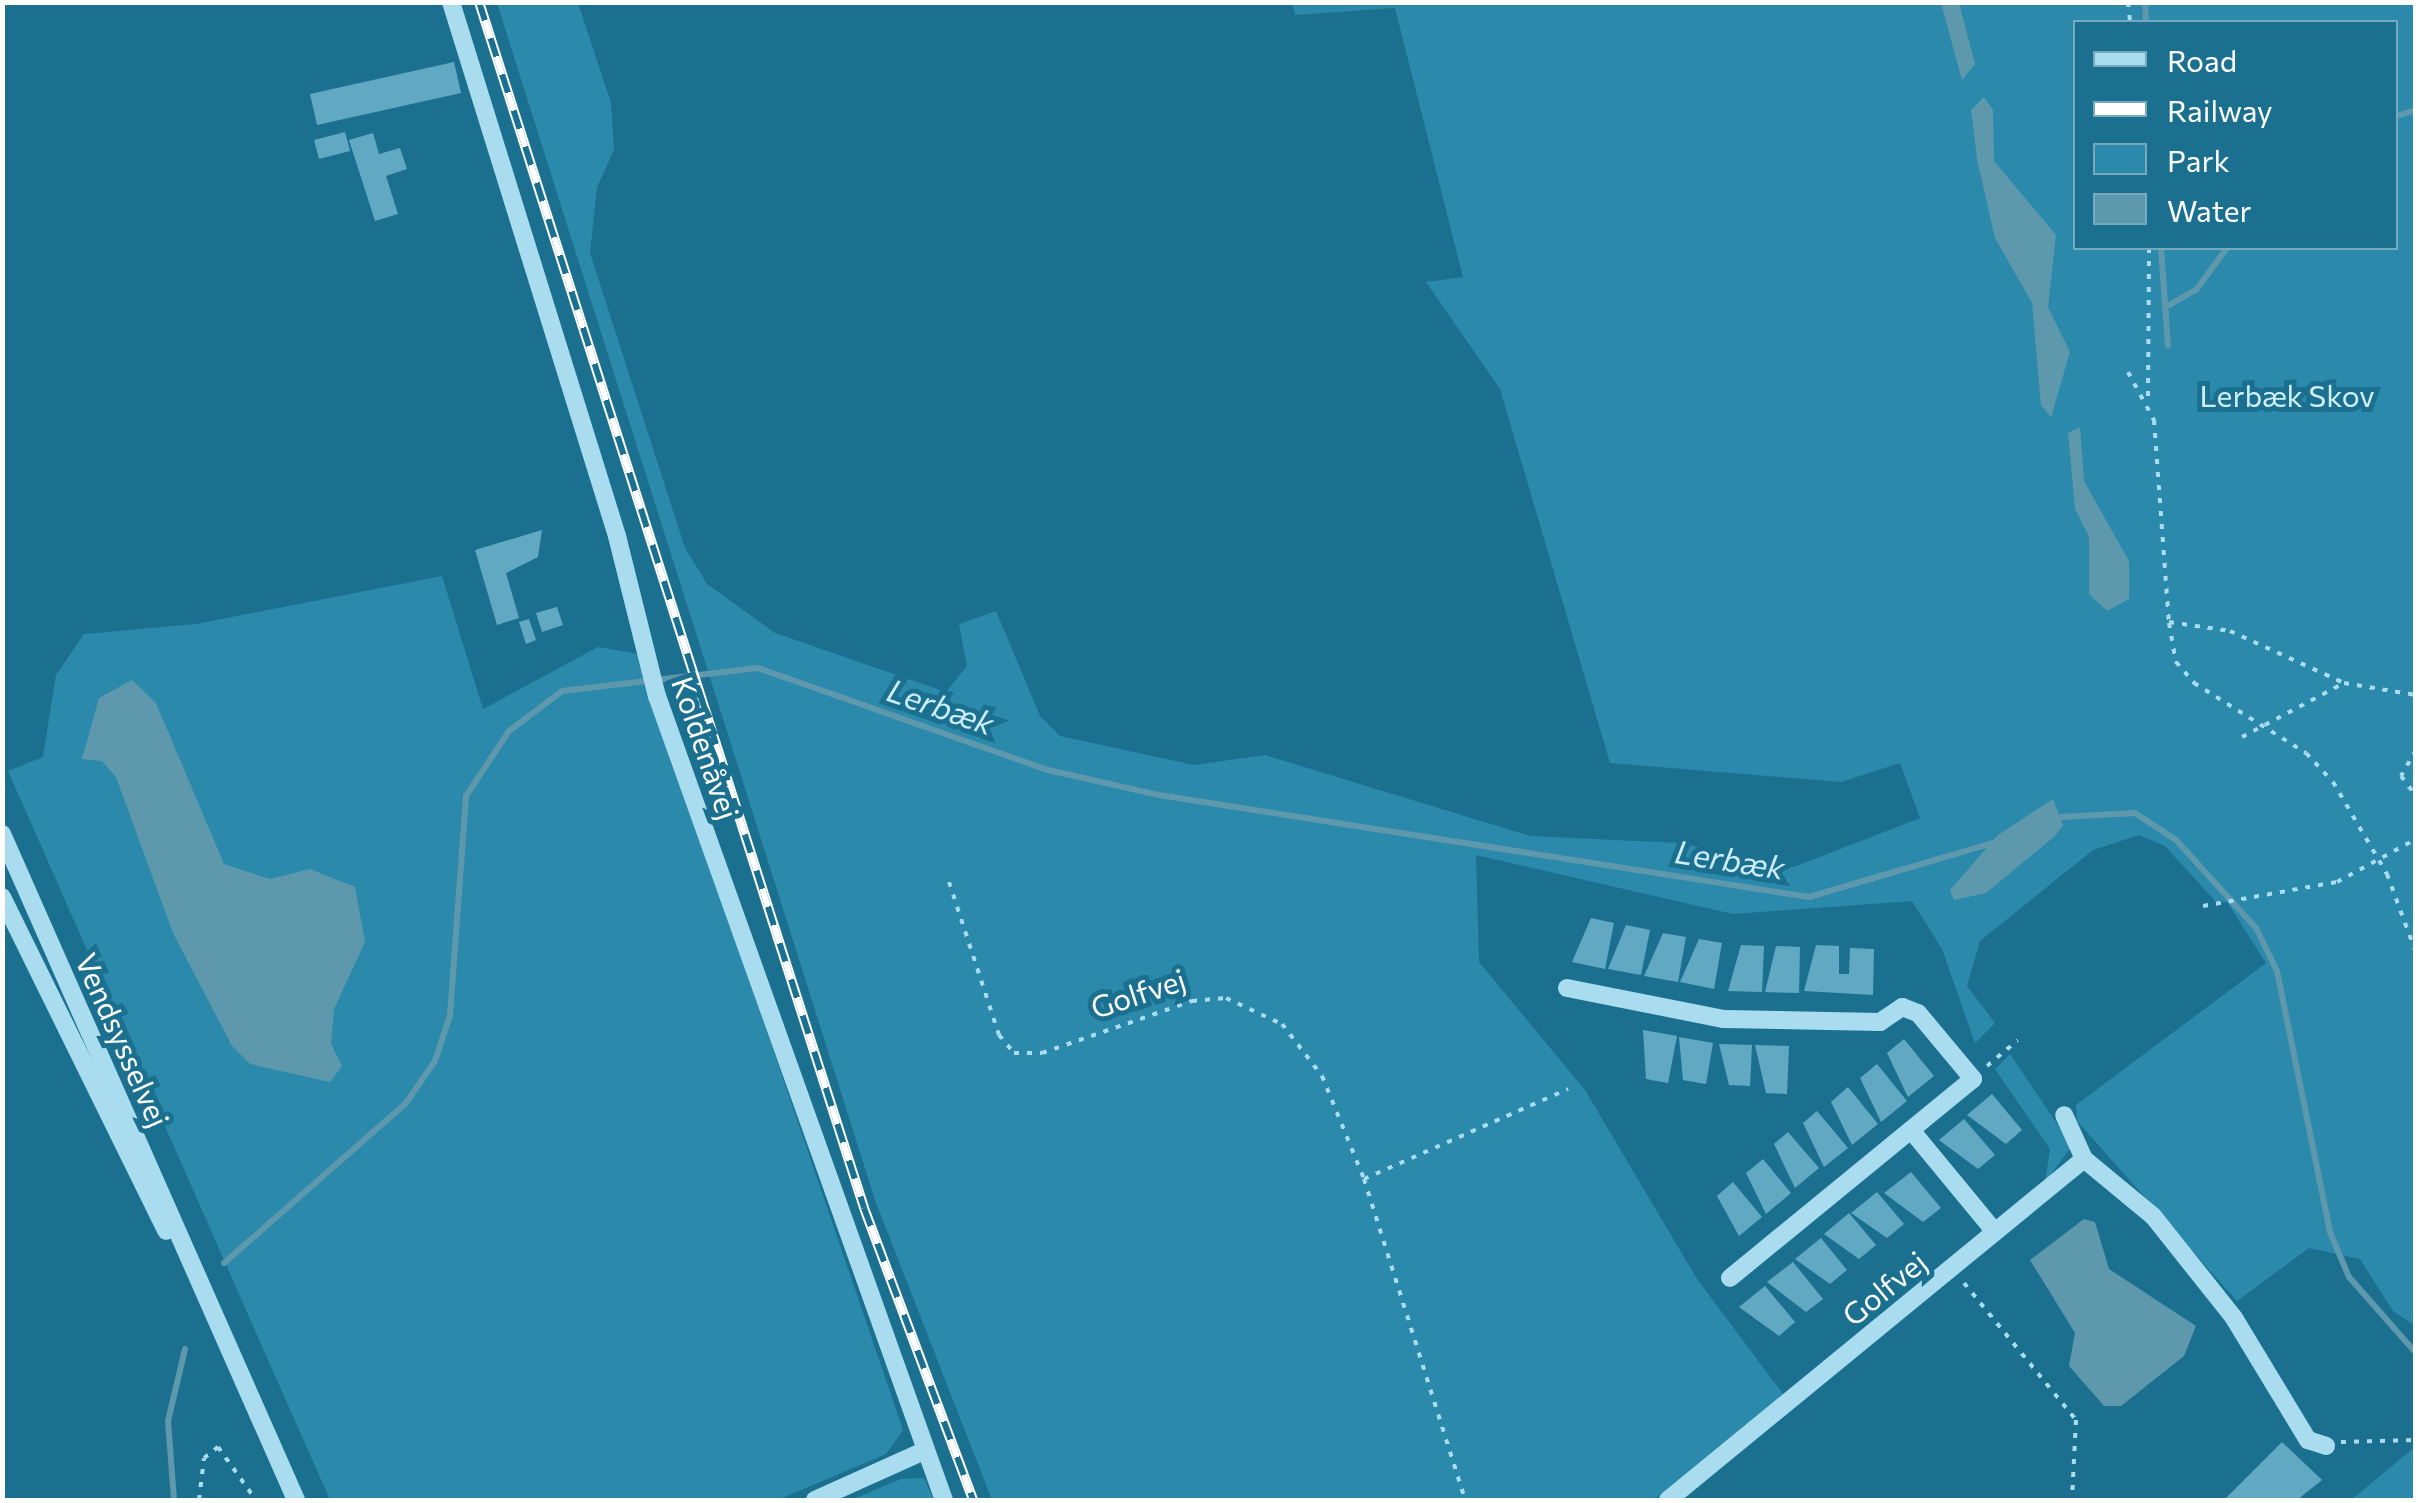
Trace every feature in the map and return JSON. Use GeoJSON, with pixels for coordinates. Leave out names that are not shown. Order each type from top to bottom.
{"type":"FeatureCollection","features":[{"type":"Feature","properties":{"kind":"street","name":"Koldenåvej"},"geometry":{"type":"LineString","coordinates":[[451,2],[657,696],[922,1452],[944,1500]]}},
{"type":"Feature","properties":{"kind":"street","name":"Vendsysselvej"},"geometry":{"type":"LineString","coordinates":[[2,834],[189,1270]]}},
{"type":"Feature","properties":{"kind":"street","name":"Vendsysselvej"},"geometry":{"type":"LineString","coordinates":[[2,897],[189,1270],[296,1500]]}},
{"type":"Feature","properties":{"kind":"street"},"geometry":{"type":"LineString","coordinates":[[1567,988],[1724,1019],[1880,1022],[1902,1007],[1918,1012],[1972,1079],[1730,1278]]}},
{"type":"Feature","properties":{"kind":"street"},"geometry":{"type":"LineString","coordinates":[[2064,1115],[2084,1159],[2152,1216],[2234,1318],[2308,1440],[2326,1446]]}},
{"type":"Feature","properties":{"kind":"street"},"geometry":{"type":"LineString","coordinates":[[1911,1130],[1995,1232]]}},
{"type":"Feature","properties":{"kind":"street","name":"Golfvej"},"geometry":{"type":"LineString","coordinates":[[1668,1500],[2084,1159]]}},
{"type":"Feature","properties":{"kind":"street"},"geometry":{"type":"LineString","coordinates":[[815,1500],[922,1452]]}},
{"type":"Feature","properties":{"kind":"path"},"geometry":{"type":"LineString","coordinates":[[2149,250],[2147,398],[2176,662],[2194,682],[2320,764],[2379,860],[2416,953]]}},
{"type":"Feature","properties":{"kind":"path"},"geometry":{"type":"LineString","coordinates":[[2128,372],[2147,398]]}},
{"type":"Feature","properties":{"kind":"path"},"geometry":{"type":"LineString","coordinates":[[2169,622],[2230,630],[2344,683],[2416,694]]}},
{"type":"Feature","properties":{"kind":"path"},"geometry":{"type":"LineString","coordinates":[[2242,737],[2344,683]]}},
{"type":"Feature","properties":{"kind":"path"},"geometry":{"type":"LineString","coordinates":[[2416,750],[2402,776],[2416,796]]}},
{"type":"Feature","properties":{"kind":"path"},"geometry":{"type":"LineString","coordinates":[[2203,906],[2337,882],[2416,839]]}},
{"type":"Feature","properties":{"kind":"path","name":"Golfvej"},"geometry":{"type":"LineString","coordinates":[[949,882],[999,1035],[1014,1052],[1042,1053],[1192,1001],[1259,1007],[1322,1076],[1364,1180],[1465,1500]]}},
{"type":"Feature","properties":{"kind":"path"},"geometry":{"type":"LineString","coordinates":[[1972,1079],[2018,1040]]}},
{"type":"Feature","properties":{"kind":"path"},"geometry":{"type":"LineString","coordinates":[[1364,1180],[1568,1088]]}},
{"type":"Feature","properties":{"kind":"path"},"geometry":{"type":"LineString","coordinates":[[1952,1268],[2076,1420],[2072,1500]]}},
{"type":"Feature","properties":{"kind":"path"},"geometry":{"type":"LineString","coordinates":[[2326,1446],[2416,1440]]}},
{"type":"Feature","properties":{"kind":"path"},"geometry":{"type":"LineString","coordinates":[[200,1500],[204,1458],[218,1448],[256,1500]]}},
{"type":"Feature","properties":{"kind":"green space","name":"Lerbæk Skov"},"geometry":{"type":"Polygon","coordinates":[[[497,3],[578,3],[611,103],[614,150],[597,187],[590,253],[685,548],[707,584],[775,633],[946,692],[967,666],[959,624],[996,611],[1040,716],[1060,736],[1194,765],[1265,755],[1530,836],[1679,843],[1794,867],[1920,818],[1900,763],[1841,782],[1610,763],[1500,389],[1426,282],[1463,277],[1395,8],[1295,15],[1292,3],[2415,3],[2415,1326],[2393,1311],[2360,1259],[2309,1248],[2237,1301],[2077,1121],[2076,1105],[2266,963],[2227,902],[2217,903],[2165,846],[2139,835],[2093,850],[1980,941],[1967,986],[1995,1023],[1975,1043],[1942,949],[1912,901],[1733,914],[1476,855],[1479,962],[1585,1090],[1697,1279],[1783,1394],[1654,1500],[992,1500],[875,1200],[497,3]]]}},
{"type":"Feature","properties":{"kind":"green space"},"geometry":{"type":"Polygon","coordinates":[[[442,576],[483,709],[598,647],[638,654],[903,1430],[886,1454],[778,1500],[330,1500],[8,771],[43,757],[56,675],[84,634],[196,624],[442,576]]]}},
{"type":"Feature","properties":{"kind":"green space"},"geometry":{"type":"Polygon","coordinates":[[[2010,1054],[2072,1146],[2045,1182],[2050,1149],[1995,1069],[2010,1054]]]}},
{"type":"Feature","properties":{"kind":"green space"},"geometry":{"type":"Polygon","coordinates":[[[2415,1447],[2415,1500],[2351,1500],[2415,1447]]]}},
{"type":"Feature","properties":{"kind":"green space"},"geometry":{"type":"Polygon","coordinates":[[[924,1478],[934,1500],[851,1500],[901,1479],[924,1478]]]}},
{"type":"Feature","properties":{"kind":"water"},"geometry":{"type":"Polygon","coordinates":[[[1941,3],[1959,3],[1975,64],[1962,80],[1941,3]]]}},
{"type":"Feature","properties":{"kind":"water"},"geometry":{"type":"Polygon","coordinates":[[[1984,97],[1993,110],[1994,161],[2056,235],[2048,307],[2070,352],[2051,417],[2041,405],[2032,303],[1995,238],[1977,159],[1971,110],[1984,97]]]}},
{"type":"Feature","properties":{"kind":"water"},"geometry":{"type":"Polygon","coordinates":[[[2080,427],[2084,481],[2129,561],[2129,599],[2107,611],[2089,594],[2089,537],[2075,509],[2068,433],[2080,427]]]}},
{"type":"Feature","properties":{"kind":"water"},"geometry":{"type":"Polygon","coordinates":[[[132,680],[156,703],[224,864],[270,879],[310,869],[355,887],[365,942],[334,1009],[331,1044],[342,1066],[330,1082],[250,1064],[232,1046],[173,933],[116,777],[102,761],[82,759],[99,698],[132,680]]]}},
{"type":"Feature","properties":{"kind":"water"},"geometry":{"type":"Polygon","coordinates":[[[2053,799],[2063,825],[2055,836],[1986,893],[1954,900],[1950,890],[1998,835],[2053,799]]]}},
{"type":"Feature","properties":{"kind":"water"},"geometry":{"type":"Polygon","coordinates":[[[2084,1219],[2095,1222],[2109,1269],[2196,1326],[2184,1356],[2121,1406],[2104,1406],[2069,1366],[2075,1333],[2030,1260],[2084,1219]]]}},
{"type":"Feature","properties":{"kind":"building"},"geometry":{"type":"Polygon","coordinates":[[[454,62],[461,93],[317,125],[310,94],[454,62]]]}},
{"type":"Feature","properties":{"kind":"building"},"geometry":{"type":"Polygon","coordinates":[[[345,132],[350,151],[319,159],[314,140],[345,132]]]}},
{"type":"Feature","properties":{"kind":"building"},"geometry":{"type":"Polygon","coordinates":[[[373,133],[379,154],[400,148],[407,169],[386,176],[398,214],[375,221],[349,140],[373,133]]]}},
{"type":"Feature","properties":{"kind":"building"},"geometry":{"type":"Polygon","coordinates":[[[542,530],[538,557],[506,573],[519,618],[497,625],[475,550],[542,530]]]}},
{"type":"Feature","properties":{"kind":"building"},"geometry":{"type":"Polygon","coordinates":[[[557,607],[563,625],[542,632],[536,613],[557,607]]]}},
{"type":"Feature","properties":{"kind":"building"},"geometry":{"type":"Polygon","coordinates":[[[529,619],[536,640],[526,644],[519,622],[529,619]]]}},
{"type":"Feature","properties":{"kind":"building"},"geometry":{"type":"Polygon","coordinates":[[[1591,918],[1614,923],[1605,969],[1572,962],[1591,918]]]}},
{"type":"Feature","properties":{"kind":"building"},"geometry":{"type":"Polygon","coordinates":[[[1626,925],[1650,930],[1641,975],[1608,969],[1626,925]]]}},
{"type":"Feature","properties":{"kind":"building"},"geometry":{"type":"Polygon","coordinates":[[[1663,933],[1686,937],[1678,982],[1644,976],[1663,933]]]}},
{"type":"Feature","properties":{"kind":"building"},"geometry":{"type":"Polygon","coordinates":[[[1699,939],[1722,943],[1714,989],[1680,982],[1699,939]]]}},
{"type":"Feature","properties":{"kind":"building"},"geometry":{"type":"Polygon","coordinates":[[[1741,945],[1764,946],[1762,992],[1728,991],[1741,945]]]}},
{"type":"Feature","properties":{"kind":"building"},"geometry":{"type":"Polygon","coordinates":[[[1816,945],[1839,946],[1839,974],[1849,974],[1850,948],[1874,949],[1873,995],[1804,991],[1816,945]]]}},
{"type":"Feature","properties":{"kind":"building"},"geometry":{"type":"Polygon","coordinates":[[[1776,946],[1800,947],[1799,993],[1765,992],[1776,946]]]}},
{"type":"Feature","properties":{"kind":"building"},"geometry":{"type":"Polygon","coordinates":[[[1643,1030],[1677,1036],[1668,1083],[1646,1079],[1643,1030]]]}},
{"type":"Feature","properties":{"kind":"building"},"geometry":{"type":"Polygon","coordinates":[[[1679,1037],[1713,1043],[1706,1084],[1683,1080],[1679,1037]]]}},
{"type":"Feature","properties":{"kind":"building"},"geometry":{"type":"Polygon","coordinates":[[[1904,1039],[1934,1076],[1908,1097],[1887,1053],[1904,1039]]]}},
{"type":"Feature","properties":{"kind":"building"},"geometry":{"type":"Polygon","coordinates":[[[1719,1044],[1752,1045],[1750,1086],[1729,1085],[1719,1044]]]}},
{"type":"Feature","properties":{"kind":"building"},"geometry":{"type":"Polygon","coordinates":[[[1755,1045],[1789,1046],[1787,1094],[1766,1093],[1755,1045]]]}},
{"type":"Feature","properties":{"kind":"building"},"geometry":{"type":"Polygon","coordinates":[[[1877,1064],[1907,1101],[1881,1122],[1860,1078],[1877,1064]]]}},
{"type":"Feature","properties":{"kind":"building"},"geometry":{"type":"Polygon","coordinates":[[[1848,1087],[1878,1124],[1852,1145],[1831,1102],[1848,1087]]]}},
{"type":"Feature","properties":{"kind":"building"},"geometry":{"type":"Polygon","coordinates":[[[1992,1094],[2022,1130],[2006,1144],[1967,1115],[1992,1094]]]}},
{"type":"Feature","properties":{"kind":"building"},"geometry":{"type":"Polygon","coordinates":[[[1817,1111],[1848,1148],[1824,1167],[1803,1123],[1817,1111]]]}},
{"type":"Feature","properties":{"kind":"building"},"geometry":{"type":"Polygon","coordinates":[[[1964,1119],[1995,1155],[1978,1169],[1939,1140],[1964,1119]]]}},
{"type":"Feature","properties":{"kind":"building"},"geometry":{"type":"Polygon","coordinates":[[[1788,1132],[1819,1168],[1795,1188],[1774,1144],[1788,1132]]]}},
{"type":"Feature","properties":{"kind":"building"},"geometry":{"type":"Polygon","coordinates":[[[1763,1159],[1791,1193],[1766,1214],[1746,1173],[1763,1159]]]}},
{"type":"Feature","properties":{"kind":"building"},"geometry":{"type":"Polygon","coordinates":[[[1911,1172],[1941,1208],[1923,1222],[1884,1193],[1911,1172]]]}},
{"type":"Feature","properties":{"kind":"building"},"geometry":{"type":"Polygon","coordinates":[[[1733,1182],[1762,1217],[1739,1236],[1717,1196],[1733,1182]]]}},
{"type":"Feature","properties":{"kind":"building"},"geometry":{"type":"Polygon","coordinates":[[[1877,1192],[1904,1224],[1887,1238],[1851,1213],[1877,1192]]]}},
{"type":"Feature","properties":{"kind":"building"},"geometry":{"type":"Polygon","coordinates":[[[1849,1213],[1876,1245],[1859,1259],[1824,1234],[1849,1213]]]}},
{"type":"Feature","properties":{"kind":"building"},"geometry":{"type":"Polygon","coordinates":[[[1821,1238],[1847,1270],[1830,1284],[1795,1259],[1821,1238]]]}},
{"type":"Feature","properties":{"kind":"building"},"geometry":{"type":"Polygon","coordinates":[[[1793,1262],[1823,1299],[1806,1312],[1767,1282],[1793,1262]]]}},
{"type":"Feature","properties":{"kind":"building"},"geometry":{"type":"Polygon","coordinates":[[[1765,1286],[1795,1322],[1779,1336],[1739,1307],[1765,1286]]]}},
{"type":"Feature","properties":{"kind":"building"},"geometry":{"type":"Polygon","coordinates":[[[2282,1442],[2322,1480],[2297,1500],[2224,1500],[2282,1442]]]}},
{"type":"Feature","properties":{"kind":"waterway"},"geometry":{"type":"LineString","coordinates":[[2145,2],[2146,20]]}},
{"type":"Feature","properties":{"kind":"waterway"},"geometry":{"type":"LineString","coordinates":[[2398,115],[2416,110]]}},
{"type":"Feature","properties":{"kind":"waterway"},"geometry":{"type":"LineString","coordinates":[[2161,250],[2168,346]]}},
{"type":"Feature","properties":{"kind":"waterway"},"geometry":{"type":"LineString","coordinates":[[2166,307],[2196,290],[2226,250]]}},
{"type":"Feature","properties":{"kind":"waterway","name":"Lerbæk"},"geometry":{"type":"LineString","coordinates":[[224,1263],[406,1103],[435,1061],[450,1015],[466,796],[509,731],[562,691],[758,668],[1048,770],[1159,795],[1809,897],[1992,843]]}},
{"type":"Feature","properties":{"kind":"waterway","name":"Lerbæk"},"geometry":{"type":"LineString","coordinates":[[2060,817],[2135,813],[2176,840],[2256,928],[2277,971],[2330,1232],[2349,1277],[2416,1353]]}},
{"type":"Feature","properties":{"kind":"waterway"},"geometry":{"type":"LineString","coordinates":[[174,1500],[168,1421],[185,1349]]}},
{"type":"Feature","properties":{"kind":"railway"},"geometry":{"type":"LineString","coordinates":[[479,2],[864,1208],[973,1500]]}}]}
